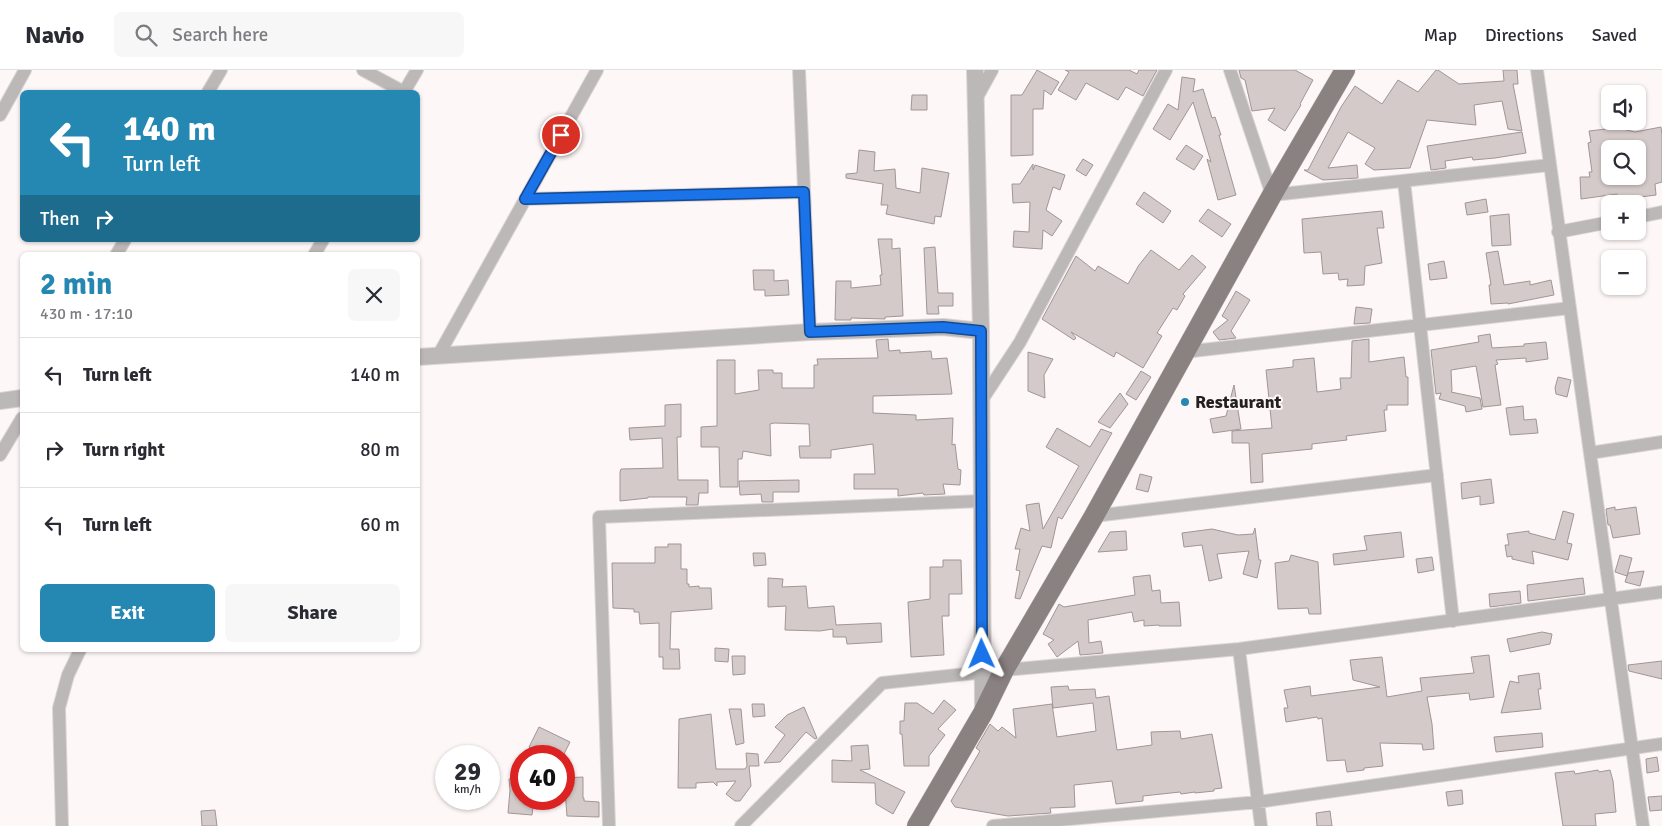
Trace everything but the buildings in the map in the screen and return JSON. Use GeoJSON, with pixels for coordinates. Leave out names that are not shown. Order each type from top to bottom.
{"type":"FeatureCollection","features":[{"type":"Feature","properties":{"kind":"main road"},"geometry":{"type":"LineString","coordinates":[[917,826],[983,713],[1004,670],[1094,516],[1272,195],[1345,70]]}},
{"type":"Feature","properties":{"kind":"street"},"geometry":{"type":"LineString","coordinates":[[0,115],[25,70]]}},
{"type":"Feature","properties":{"kind":"street"},"geometry":{"type":"LineString","coordinates":[[209,90],[221,70]]}},
{"type":"Feature","properties":{"kind":"street"},"geometry":{"type":"LineString","coordinates":[[363,70],[400,90]]}},
{"type":"Feature","properties":{"kind":"street"},"geometry":{"type":"LineString","coordinates":[[405,90],[417,70]]}},
{"type":"Feature","properties":{"kind":"street"},"geometry":{"type":"LineString","coordinates":[[438,356],[597,70]]}},
{"type":"Feature","properties":{"kind":"street"},"geometry":{"type":"LineString","coordinates":[[799,70],[810,332]]}},
{"type":"Feature","properties":{"kind":"street"},"geometry":{"type":"LineString","coordinates":[[975,70],[981,331],[983,713]]}},
{"type":"Feature","properties":{"kind":"street"},"geometry":{"type":"LineString","coordinates":[[976,99],[992,70]]}},
{"type":"Feature","properties":{"kind":"street"},"geometry":{"type":"LineString","coordinates":[[980,403],[1020,342],[1166,70]]}},
{"type":"Feature","properties":{"kind":"street"},"geometry":{"type":"LineString","coordinates":[[1230,70],[1272,195],[1550,165]]}},
{"type":"Feature","properties":{"kind":"street"},"geometry":{"type":"LineString","coordinates":[[1537,70],[1558,232],[1643,826]]}},
{"type":"Feature","properties":{"kind":"street"},"geometry":{"type":"LineString","coordinates":[[1404,181],[1453,621]]}},
{"type":"Feature","properties":{"kind":"street"},"geometry":{"type":"LineString","coordinates":[[525,199],[804,192]]}},
{"type":"Feature","properties":{"kind":"street"},"geometry":{"type":"LineString","coordinates":[[1646,215],[1662,212]]}},
{"type":"Feature","properties":{"kind":"street"},"geometry":{"type":"LineString","coordinates":[[1558,232],[1601,224]]}},
{"type":"Feature","properties":{"kind":"street"},"geometry":{"type":"LineString","coordinates":[[1184,352],[1570,308]]}},
{"type":"Feature","properties":{"kind":"street"},"geometry":{"type":"LineString","coordinates":[[420,357],[810,332],[943,327],[981,331]]}},
{"type":"Feature","properties":{"kind":"street"},"geometry":{"type":"LineString","coordinates":[[0,401],[20,398]]}},
{"type":"Feature","properties":{"kind":"street"},"geometry":{"type":"LineString","coordinates":[[0,455],[20,421]]}},
{"type":"Feature","properties":{"kind":"street"},"geometry":{"type":"LineString","coordinates":[[1590,453],[1662,442]]}},
{"type":"Feature","properties":{"kind":"street"},"geometry":{"type":"LineString","coordinates":[[1094,516],[1437,475]]}},
{"type":"Feature","properties":{"kind":"street"},"geometry":{"type":"LineString","coordinates":[[609,826],[598,517],[981,500]]}},
{"type":"Feature","properties":{"kind":"street"},"geometry":{"type":"LineString","coordinates":[[741,826],[882,683],[1239,649],[1662,592]]}},
{"type":"Feature","properties":{"kind":"street"},"geometry":{"type":"LineString","coordinates":[[1239,649],[1261,826]]}},
{"type":"Feature","properties":{"kind":"street"},"geometry":{"type":"LineString","coordinates":[[62,826],[58,708],[68,675],[79,652]]}},
{"type":"Feature","properties":{"kind":"street"},"geometry":{"type":"LineString","coordinates":[[994,826],[1258,802],[1662,744]]}},
{"type":"Feature","properties":{"kind":"place","name":"Restaurant"},"geometry":{"type":"Point","coordinates":[1185,402]}},
{"type":"Feature","properties":{"kind":"route"},"geometry":{"type":"LineString","coordinates":[[561,135],[525,199],[804,192],[810,332],[943,327],[981,331],[982,654]]}}]}
